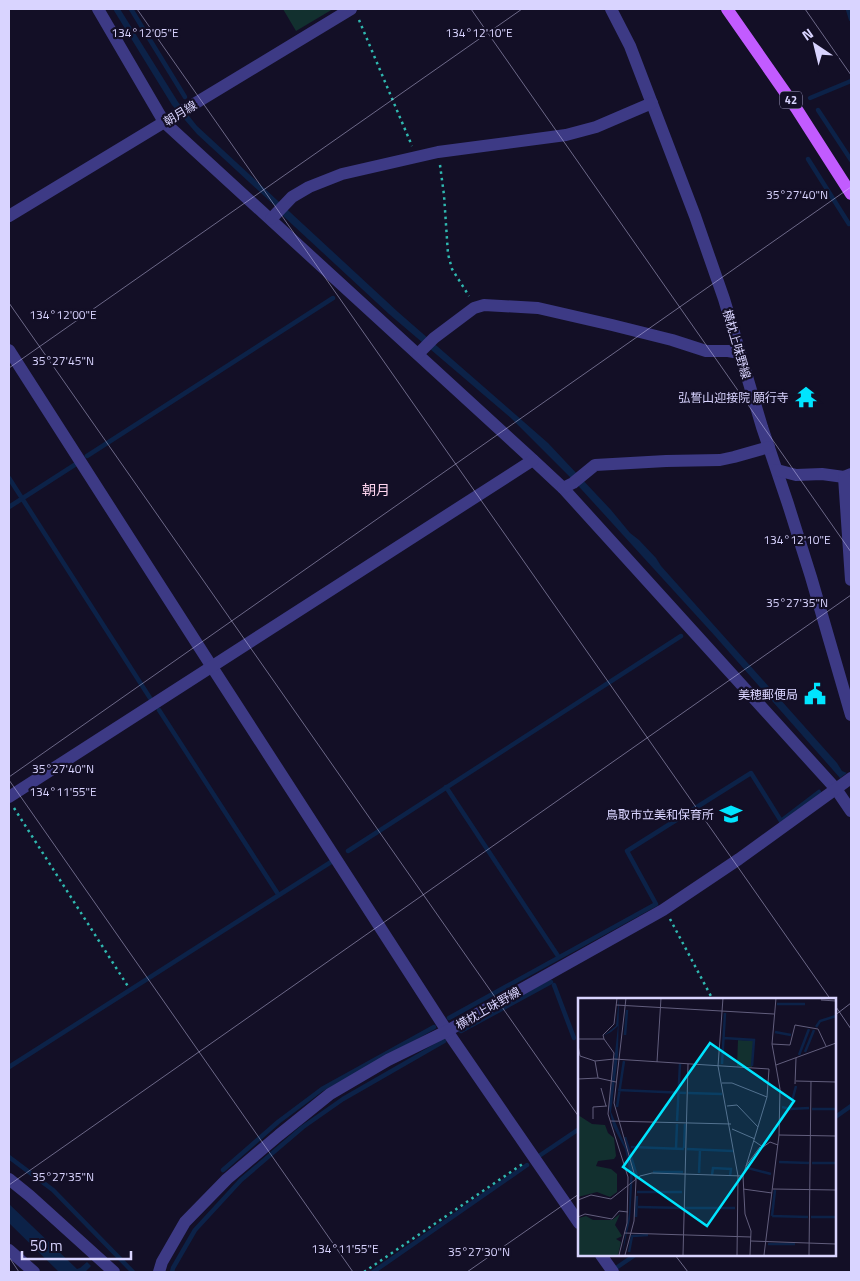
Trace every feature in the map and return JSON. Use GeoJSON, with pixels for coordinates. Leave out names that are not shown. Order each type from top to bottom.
{"type":"FeatureCollection","features":[{"type":"Feature","properties":{"kind":"main road","name":"42"},"geometry":{"type":"LineString","coordinates":[[727,9],[796,108],[851,194]]}},
{"type":"Feature","properties":{"kind":"street"},"geometry":{"type":"LineString","coordinates":[[98,9],[164,122],[563,488],[836,789],[851,811]]}},
{"type":"Feature","properties":{"kind":"street","name":"横枕上味野線"},"geometry":{"type":"LineString","coordinates":[[611,9],[630,46],[695,216],[724,299],[769,447],[846,679],[851,715]]}},
{"type":"Feature","properties":{"kind":"street","name":"朝月線"},"geometry":{"type":"LineString","coordinates":[[9,216],[164,122],[354,13]]}},
{"type":"Feature","properties":{"kind":"street"},"geometry":{"type":"LineString","coordinates":[[271,219],[292,197],[342,174],[438,152],[566,135],[596,127],[652,103]]}},
{"type":"Feature","properties":{"kind":"street"},"geometry":{"type":"LineString","coordinates":[[418,354],[434,338],[478,306],[484,305],[538,308],[672,340],[706,352],[728,351],[740,353]]}},
{"type":"Feature","properties":{"kind":"street"},"geometry":{"type":"LineString","coordinates":[[9,350],[447,1031],[578,1222]]}},
{"type":"Feature","properties":{"kind":"street"},"geometry":{"type":"LineString","coordinates":[[563,488],[573,483],[595,464],[720,460],[769,447]]}},
{"type":"Feature","properties":{"kind":"street"},"geometry":{"type":"LineString","coordinates":[[11,803],[212,667],[533,460]]}},
{"type":"Feature","properties":{"kind":"street"},"geometry":{"type":"LineString","coordinates":[[777,470],[796,475],[848,475],[851,580]]}},
{"type":"Feature","properties":{"kind":"street","name":"横枕上味野線"},"geometry":{"type":"LineString","coordinates":[[159,1272],[162,1262],[185,1222],[227,1180],[330,1094],[388,1060],[447,1031],[663,910],[739,859],[851,778]]}},
{"type":"Feature","properties":{"kind":"street"},"geometry":{"type":"LineString","coordinates":[[9,1178],[114,1272]]}},
{"type":"Feature","properties":{"kind":"street"},"geometry":{"type":"LineString","coordinates":[[9,1250],[32,1272]]}},
{"type":"Feature","properties":{"kind":"street"},"geometry":{"type":"LineString","coordinates":[[601,1256],[613,1272]]}},
{"type":"Feature","properties":{"kind":"path"},"geometry":{"type":"LineString","coordinates":[[354,13],[416,156]]}},
{"type":"Feature","properties":{"kind":"path"},"geometry":{"type":"LineString","coordinates":[[438,152],[444,194],[448,254],[452,269],[468,295],[478,306]]}},
{"type":"Feature","properties":{"kind":"path"},"geometry":{"type":"LineString","coordinates":[[11,803],[129,988]]}},
{"type":"Feature","properties":{"kind":"path"},"geometry":{"type":"LineString","coordinates":[[666,912],[712,998]]}},
{"type":"Feature","properties":{"kind":"path"},"geometry":{"type":"LineString","coordinates":[[364,1272],[532,1156]]}},
{"type":"Feature","properties":{"kind":"green space"},"geometry":{"type":"Polygon","coordinates":[[[283,9],[333,9],[296,31],[283,9]]]}},
{"type":"Feature","properties":{"kind":"water"},"geometry":{"type":"Polygon","coordinates":[[[113,9],[120,9],[178,102],[197,126],[398,312],[548,443],[630,533],[656,558],[842,771],[847,773],[840,778],[715,636],[572,479],[512,419],[389,314],[197,134],[172,105],[113,9]]]}},
{"type":"Feature","properties":{"kind":"water"},"geometry":{"type":"Polygon","coordinates":[[[9,1204],[77,1269],[87,1262],[91,1266],[85,1272],[59,1272],[9,1223],[9,1204]]]}},
{"type":"Feature","properties":{"kind":"waterway"},"geometry":{"type":"LineString","coordinates":[[131,9],[185,97]]}},
{"type":"Feature","properties":{"kind":"waterway"},"geometry":{"type":"LineString","coordinates":[[848,9],[851,19]]}},
{"type":"Feature","properties":{"kind":"waterway"},"geometry":{"type":"LineString","coordinates":[[810,98],[851,81]]}},
{"type":"Feature","properties":{"kind":"waterway"},"geometry":{"type":"LineString","coordinates":[[818,110],[851,160]]}},
{"type":"Feature","properties":{"kind":"waterway"},"geometry":{"type":"LineString","coordinates":[[808,159],[849,224]]}},
{"type":"Feature","properties":{"kind":"waterway"},"geometry":{"type":"LineString","coordinates":[[87,456],[333,298]]}},
{"type":"Feature","properties":{"kind":"waterway"},"geometry":{"type":"LineString","coordinates":[[9,507],[76,464]]}},
{"type":"Feature","properties":{"kind":"waterway"},"geometry":{"type":"LineString","coordinates":[[9,478],[150,698]]}},
{"type":"Feature","properties":{"kind":"waterway"},"geometry":{"type":"LineString","coordinates":[[348,851],[681,636]]}},
{"type":"Feature","properties":{"kind":"waterway"},"geometry":{"type":"LineString","coordinates":[[159,710],[278,894]]}},
{"type":"Feature","properties":{"kind":"waterway"},"geometry":{"type":"LineString","coordinates":[[449,1018],[656,904],[627,851],[751,773],[781,821],[819,792]]}},
{"type":"Feature","properties":{"kind":"waterway"},"geometry":{"type":"LineString","coordinates":[[446,787],[558,956]]}},
{"type":"Feature","properties":{"kind":"waterway"},"geometry":{"type":"LineString","coordinates":[[9,1067],[331,862]]}},
{"type":"Feature","properties":{"kind":"waterway"},"geometry":{"type":"LineString","coordinates":[[461,1031],[551,982]]}},
{"type":"Feature","properties":{"kind":"waterway"},"geometry":{"type":"LineString","coordinates":[[554,985],[574,1038]]}},
{"type":"Feature","properties":{"kind":"waterway"},"geometry":{"type":"LineString","coordinates":[[223,1170],[278,1122],[322,1089],[434,1027]]}},
{"type":"Feature","properties":{"kind":"waterway"},"geometry":{"type":"LineString","coordinates":[[172,1272],[195,1230],[241,1180],[303,1127],[343,1099],[444,1041]]}},
{"type":"Feature","properties":{"kind":"waterway"},"geometry":{"type":"LineString","coordinates":[[835,1117],[851,1106]]}},
{"type":"Feature","properties":{"kind":"waterway"},"geometry":{"type":"LineString","coordinates":[[539,1156],[578,1130]]}},
{"type":"Feature","properties":{"kind":"waterway"},"geometry":{"type":"LineString","coordinates":[[9,1157],[53,1190],[133,1272]]}},
{"type":"Feature","properties":{"kind":"waterway"},"geometry":{"type":"LineString","coordinates":[[373,1272],[527,1165]]}},
{"type":"Feature","properties":{"kind":"waterway"},"geometry":{"type":"LineString","coordinates":[[616,1268],[634,1256]]}},
{"type":"Feature","properties":{"kind":"place","name":"弘誓山迎接院 願行寺"},"geometry":{"type":"Point","coordinates":[806,397]}},
{"type":"Feature","properties":{"kind":"place","name":"美穂郵便局"},"geometry":{"type":"Point","coordinates":[815,694]}},
{"type":"Feature","properties":{"kind":"place","name":"鳥取市立美和保育所"},"geometry":{"type":"Point","coordinates":[731,814]}},
{"type":"Feature","properties":{"kind":"district","name":"朝月"},"geometry":{"type":"Point","coordinates":[376,489]}}]}
